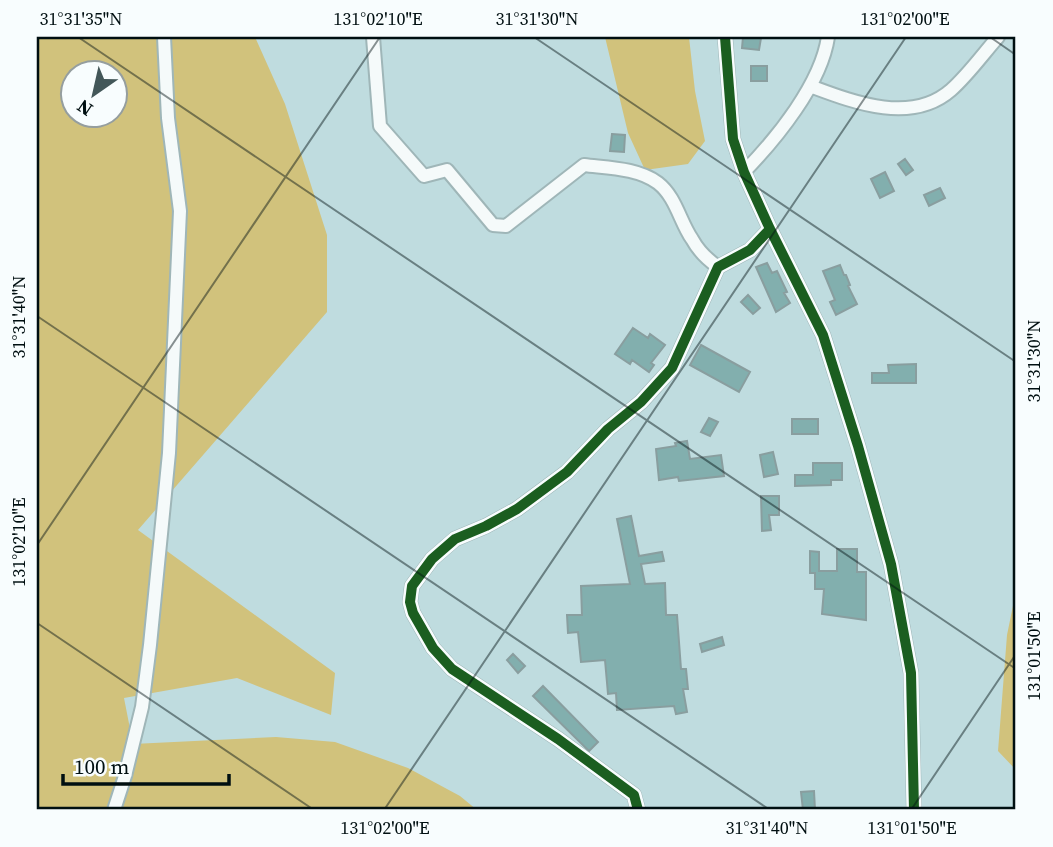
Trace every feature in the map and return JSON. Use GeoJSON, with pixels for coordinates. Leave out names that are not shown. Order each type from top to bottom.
{"type":"FeatureCollection","features":[{"type":"Feature","properties":{"kind":"street"},"geometry":{"type":"LineString","coordinates":[[114,810],[142,707],[169,453],[180,211],[168,118],[164,37]]}},
{"type":"Feature","properties":{"kind":"street"},"geometry":{"type":"LineString","coordinates":[[373,37],[380,126],[424,176],[447,170],[494,225],[506,226],[584,165],[629,170],[658,183],[673,202],[692,240],[708,260],[718,267]]}},
{"type":"Feature","properties":{"kind":"street"},"geometry":{"type":"LineString","coordinates":[[725,37],[733,139],[744,172],[823,335],[891,564],[911,673],[914,810]]}},
{"type":"Feature","properties":{"kind":"street"},"geometry":{"type":"LineString","coordinates":[[744,172],[766,149],[810,86],[826,54],[828,37]]}},
{"type":"Feature","properties":{"kind":"street"},"geometry":{"type":"LineString","coordinates":[[810,86],[869,106],[898,109],[927,105],[950,91],[998,37]]}},
{"type":"Feature","properties":{"kind":"street"},"geometry":{"type":"LineString","coordinates":[[638,810],[634,795],[625,788],[558,739],[452,669],[433,648],[413,613],[410,602],[412,586],[432,559],[455,540],[517,509],[567,472],[608,429],[641,402],[672,368],[718,267],[750,250],[771,229]]}},
{"type":"Feature","properties":{"kind":"shaded area"},"geometry":{"type":"Polygon","coordinates":[[[37,37],[255,37],[285,104],[327,235],[327,312],[138,530],[335,673],[331,715],[237,678],[124,698],[133,744],[276,737],[335,742],[408,768],[460,796],[477,810],[37,810],[37,37]]]}},
{"type":"Feature","properties":{"kind":"shaded area"},"geometry":{"type":"Polygon","coordinates":[[[605,37],[689,37],[695,91],[705,141],[688,164],[645,170],[628,133],[605,37]]]}},
{"type":"Feature","properties":{"kind":"shaded area"},"geometry":{"type":"Polygon","coordinates":[[[1016,591],[1016,770],[998,751],[1007,635],[1016,591]]]}},
{"type":"Feature","properties":{"kind":"building"},"geometry":{"type":"Polygon","coordinates":[[[743,37],[761,38],[759,50],[742,48],[743,37]]]}},
{"type":"Feature","properties":{"kind":"building"},"geometry":{"type":"Polygon","coordinates":[[[751,66],[767,66],[767,81],[751,81],[751,66]]]}},
{"type":"Feature","properties":{"kind":"building"},"geometry":{"type":"Polygon","coordinates":[[[612,134],[625,135],[624,152],[610,151],[612,134]]]}},
{"type":"Feature","properties":{"kind":"building"},"geometry":{"type":"Polygon","coordinates":[[[905,159],[913,170],[906,175],[898,164],[905,159]]]}},
{"type":"Feature","properties":{"kind":"building"},"geometry":{"type":"Polygon","coordinates":[[[885,172],[894,191],[880,198],[871,179],[885,172]]]}},
{"type":"Feature","properties":{"kind":"building"},"geometry":{"type":"Polygon","coordinates":[[[940,188],[945,198],[929,206],[924,195],[940,188]]]}},
{"type":"Feature","properties":{"kind":"building"},"geometry":{"type":"Polygon","coordinates":[[[767,263],[772,273],[777,271],[790,303],[776,312],[756,267],[767,263]]]}},
{"type":"Feature","properties":{"kind":"building"},"geometry":{"type":"Polygon","coordinates":[[[840,265],[857,304],[836,315],[830,302],[835,300],[823,271],[840,265]]]}},
{"type":"Feature","properties":{"kind":"building"},"geometry":{"type":"Polygon","coordinates":[[[748,295],[760,308],[753,314],[741,302],[748,295]]]}},
{"type":"Feature","properties":{"kind":"building"},"geometry":{"type":"Polygon","coordinates":[[[633,328],[648,338],[650,334],[665,345],[651,363],[654,365],[649,372],[632,360],[630,364],[615,354],[633,328]]]}},
{"type":"Feature","properties":{"kind":"building"},"geometry":{"type":"Polygon","coordinates":[[[701,345],[750,372],[739,392],[690,365],[701,345]]]}},
{"type":"Feature","properties":{"kind":"building"},"geometry":{"type":"Polygon","coordinates":[[[916,364],[916,383],[872,383],[872,373],[889,373],[888,365],[916,364]]]}},
{"type":"Feature","properties":{"kind":"building"},"geometry":{"type":"Polygon","coordinates":[[[709,418],[718,422],[710,436],[701,432],[709,418]]]}},
{"type":"Feature","properties":{"kind":"building"},"geometry":{"type":"Polygon","coordinates":[[[792,419],[818,419],[818,434],[792,434],[792,419]]]}},
{"type":"Feature","properties":{"kind":"building"},"geometry":{"type":"Polygon","coordinates":[[[687,441],[690,459],[721,455],[724,476],[679,481],[678,477],[659,480],[656,449],[687,441]]]}},
{"type":"Feature","properties":{"kind":"building"},"geometry":{"type":"Polygon","coordinates":[[[773,452],[778,474],[764,477],[760,455],[773,452]]]}},
{"type":"Feature","properties":{"kind":"building"},"geometry":{"type":"Polygon","coordinates":[[[813,463],[842,463],[842,480],[831,480],[831,485],[795,486],[795,475],[813,475],[813,463]]]}},
{"type":"Feature","properties":{"kind":"building"},"geometry":{"type":"Polygon","coordinates":[[[761,496],[779,496],[779,515],[769,515],[771,530],[762,531],[761,496]]]}},
{"type":"Feature","properties":{"kind":"building"},"geometry":{"type":"Polygon","coordinates":[[[631,516],[639,556],[662,552],[664,561],[641,564],[645,584],[665,583],[666,615],[677,615],[681,669],[686,669],[688,689],[683,689],[687,712],[676,714],[674,706],[617,710],[616,693],[608,694],[605,660],[581,662],[578,632],[568,633],[567,615],[582,615],[581,586],[630,584],[617,519],[631,516]]]}},
{"type":"Feature","properties":{"kind":"building"},"geometry":{"type":"Polygon","coordinates":[[[837,549],[857,549],[857,572],[866,572],[866,620],[822,614],[824,589],[815,589],[815,573],[810,573],[810,551],[819,552],[819,571],[837,571],[837,549]]]}},
{"type":"Feature","properties":{"kind":"building"},"geometry":{"type":"Polygon","coordinates":[[[722,637],[724,645],[702,652],[700,644],[722,637]]]}},
{"type":"Feature","properties":{"kind":"building"},"geometry":{"type":"Polygon","coordinates":[[[513,654],[525,666],[518,673],[507,660],[513,654]]]}},
{"type":"Feature","properties":{"kind":"building"},"geometry":{"type":"Polygon","coordinates":[[[543,686],[598,742],[589,751],[533,696],[543,686]]]}},
{"type":"Feature","properties":{"kind":"building"},"geometry":{"type":"Polygon","coordinates":[[[814,791],[815,810],[803,810],[801,792],[814,791]]]}},
{"type":"Feature","properties":{"kind":"cycle path"},"geometry":{"type":"LineString","coordinates":[[725,37],[733,139],[744,172],[770,229],[823,335],[891,564],[911,673],[914,810]]}},
{"type":"Feature","properties":{"kind":"cycle path"},"geometry":{"type":"LineString","coordinates":[[638,810],[634,795],[558,739],[452,669],[433,648],[413,613],[410,602],[412,586],[432,559],[455,539],[517,509],[567,472],[608,429],[641,402],[672,368],[718,267],[750,250],[770,229]]}}]}
